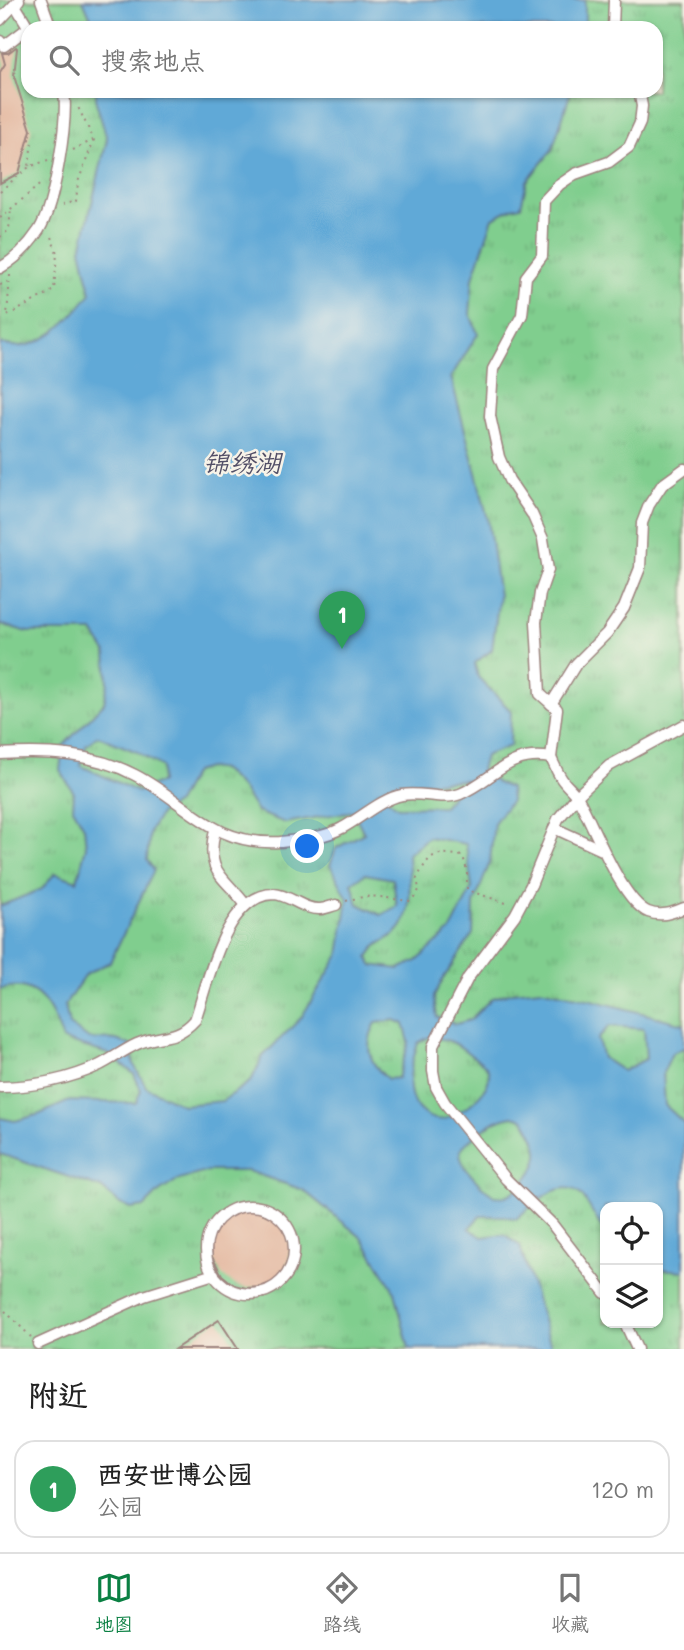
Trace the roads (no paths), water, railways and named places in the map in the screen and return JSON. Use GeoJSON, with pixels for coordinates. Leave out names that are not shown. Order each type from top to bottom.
{"type":"FeatureCollection","features":[{"type":"Feature","properties":{"kind":"street"},"geometry":{"type":"LineString","coordinates":[[41,0],[48,21]]}},
{"type":"Feature","properties":{"kind":"street"},"geometry":{"type":"LineString","coordinates":[[613,21],[614,0]]}},
{"type":"Feature","properties":{"kind":"street"},"geometry":{"type":"LineString","coordinates":[[0,20],[17,3],[25,21]]}},
{"type":"Feature","properties":{"kind":"street"},"geometry":{"type":"LineString","coordinates":[[0,41],[4,47],[21,34]]}},
{"type":"Feature","properties":{"kind":"street"},"geometry":{"type":"LineString","coordinates":[[0,268],[19,255],[40,228],[46,213],[57,170],[65,98]]}},
{"type":"Feature","properties":{"kind":"street"},"geometry":{"type":"LineString","coordinates":[[640,98],[640,123],[629,147],[609,162],[575,174],[559,185],[544,201],[542,256],[531,266],[526,276],[522,315],[493,369],[490,416],[499,457],[509,480],[532,514],[543,539],[548,570],[540,593],[536,622],[537,651],[540,694],[557,709],[551,758],[561,779],[577,796],[601,850],[635,902],[647,911],[660,915],[684,908]]}},
{"type":"Feature","properties":{"kind":"street"},"geometry":{"type":"LineString","coordinates":[[551,704],[576,664],[607,633],[624,608],[640,568],[642,523],[645,514],[663,485],[684,469]]}},
{"type":"Feature","properties":{"kind":"street"},"geometry":{"type":"LineString","coordinates":[[600,1287],[542,1214],[506,1179],[444,1103],[436,1087],[433,1046],[468,978],[517,910],[531,885],[558,819],[577,796],[609,766],[684,725]]}},
{"type":"Feature","properties":{"kind":"street"},"geometry":{"type":"LineString","coordinates":[[0,754],[52,752],[103,762],[133,774],[164,792],[215,830],[237,839],[258,842],[312,838],[338,830],[400,795],[459,794],[513,761],[529,756],[551,758]]}},
{"type":"Feature","properties":{"kind":"street"},"geometry":{"type":"LineString","coordinates":[[554,828],[601,850]]}},
{"type":"Feature","properties":{"kind":"street"},"geometry":{"type":"LineString","coordinates":[[215,830],[212,845],[216,869],[223,882],[236,892],[245,904]]}},
{"type":"Feature","properties":{"kind":"street"},"geometry":{"type":"LineString","coordinates":[[0,1087],[40,1083],[73,1075],[99,1066],[136,1044],[178,1034],[187,1028],[195,1020],[228,927],[245,904],[272,894],[318,909],[335,905]]}},
{"type":"Feature","properties":{"kind":"street"},"geometry":{"type":"LineString","coordinates":[[240,1207],[260,1208],[279,1217],[288,1227],[294,1241],[294,1256],[285,1276],[268,1290],[253,1294],[238,1292],[214,1275],[206,1248],[213,1228],[227,1213],[240,1207]]}},
{"type":"Feature","properties":{"kind":"street"},"geometry":{"type":"LineString","coordinates":[[38,1344],[144,1296],[214,1275]]}},
{"type":"Feature","properties":{"kind":"street"},"geometry":{"type":"LineString","coordinates":[[627,1328],[637,1349]]}},
{"type":"Feature","properties":{"kind":"water"},"geometry":{"type":"Polygon","coordinates":[[[83,0],[585,0],[585,21],[92,21],[83,0]]]}},
{"type":"Feature","properties":{"kind":"water","name":"锦绣湖"},"geometry":{"type":"Polygon","coordinates":[[[96,98],[569,98],[552,150],[527,181],[521,206],[493,218],[473,278],[470,314],[478,334],[451,377],[488,519],[499,596],[492,650],[475,663],[478,677],[511,711],[510,746],[485,756],[481,770],[497,783],[510,788],[511,801],[494,823],[490,862],[474,904],[473,934],[434,997],[437,1017],[456,1024],[470,1020],[492,998],[512,992],[540,989],[684,1024],[684,1048],[672,1053],[663,1073],[665,1105],[684,1123],[684,1271],[663,1269],[663,1202],[600,1202],[600,1225],[582,1196],[566,1188],[538,1200],[516,1219],[480,1216],[469,1228],[482,1237],[504,1234],[520,1246],[552,1349],[409,1349],[395,1292],[362,1238],[303,1190],[248,1171],[208,1171],[176,1181],[159,1192],[144,1207],[131,1209],[120,1204],[101,1188],[0,1154],[0,1118],[15,1121],[40,1114],[69,1101],[136,1103],[141,1090],[134,1074],[108,1054],[63,1040],[49,1008],[34,992],[25,988],[0,989],[0,906],[42,889],[55,873],[77,881],[86,847],[84,827],[73,808],[74,793],[60,770],[63,746],[104,703],[108,683],[106,652],[93,632],[28,632],[0,624],[0,343],[14,346],[40,341],[74,314],[91,293],[81,249],[107,139],[96,98]],[[98,736],[86,745],[81,766],[138,792],[161,782],[162,767],[137,752],[98,736]],[[208,768],[194,772],[177,803],[161,813],[150,831],[147,860],[154,870],[110,962],[85,975],[65,1005],[69,1025],[89,1039],[116,1040],[130,1045],[134,1065],[146,1087],[183,1105],[222,1101],[251,1081],[263,1056],[301,1018],[339,955],[348,899],[330,865],[336,848],[364,833],[353,811],[285,823],[257,812],[243,790],[223,770],[208,768]],[[466,780],[420,783],[378,791],[398,807],[443,806],[466,780]],[[428,837],[408,854],[410,896],[406,917],[392,937],[371,952],[368,958],[372,965],[399,969],[417,961],[451,930],[472,888],[466,844],[428,837]],[[365,874],[352,883],[358,904],[381,915],[397,906],[393,879],[365,874]],[[395,1020],[376,1023],[369,1046],[372,1060],[388,1079],[398,1078],[409,1042],[404,1024],[395,1020]],[[609,1026],[598,1039],[603,1058],[623,1071],[646,1059],[644,1029],[609,1026]],[[429,1037],[418,1043],[410,1090],[412,1099],[424,1114],[431,1118],[444,1119],[475,1100],[486,1086],[488,1070],[484,1064],[456,1044],[429,1037]],[[513,1116],[499,1120],[462,1148],[460,1154],[466,1167],[494,1196],[506,1196],[517,1189],[536,1164],[538,1151],[524,1119],[513,1116]]]}},
{"type":"Feature","properties":{"kind":"place","name":"西安世博公园"},"geometry":{"type":"Point","coordinates":[342,649]}}]}
